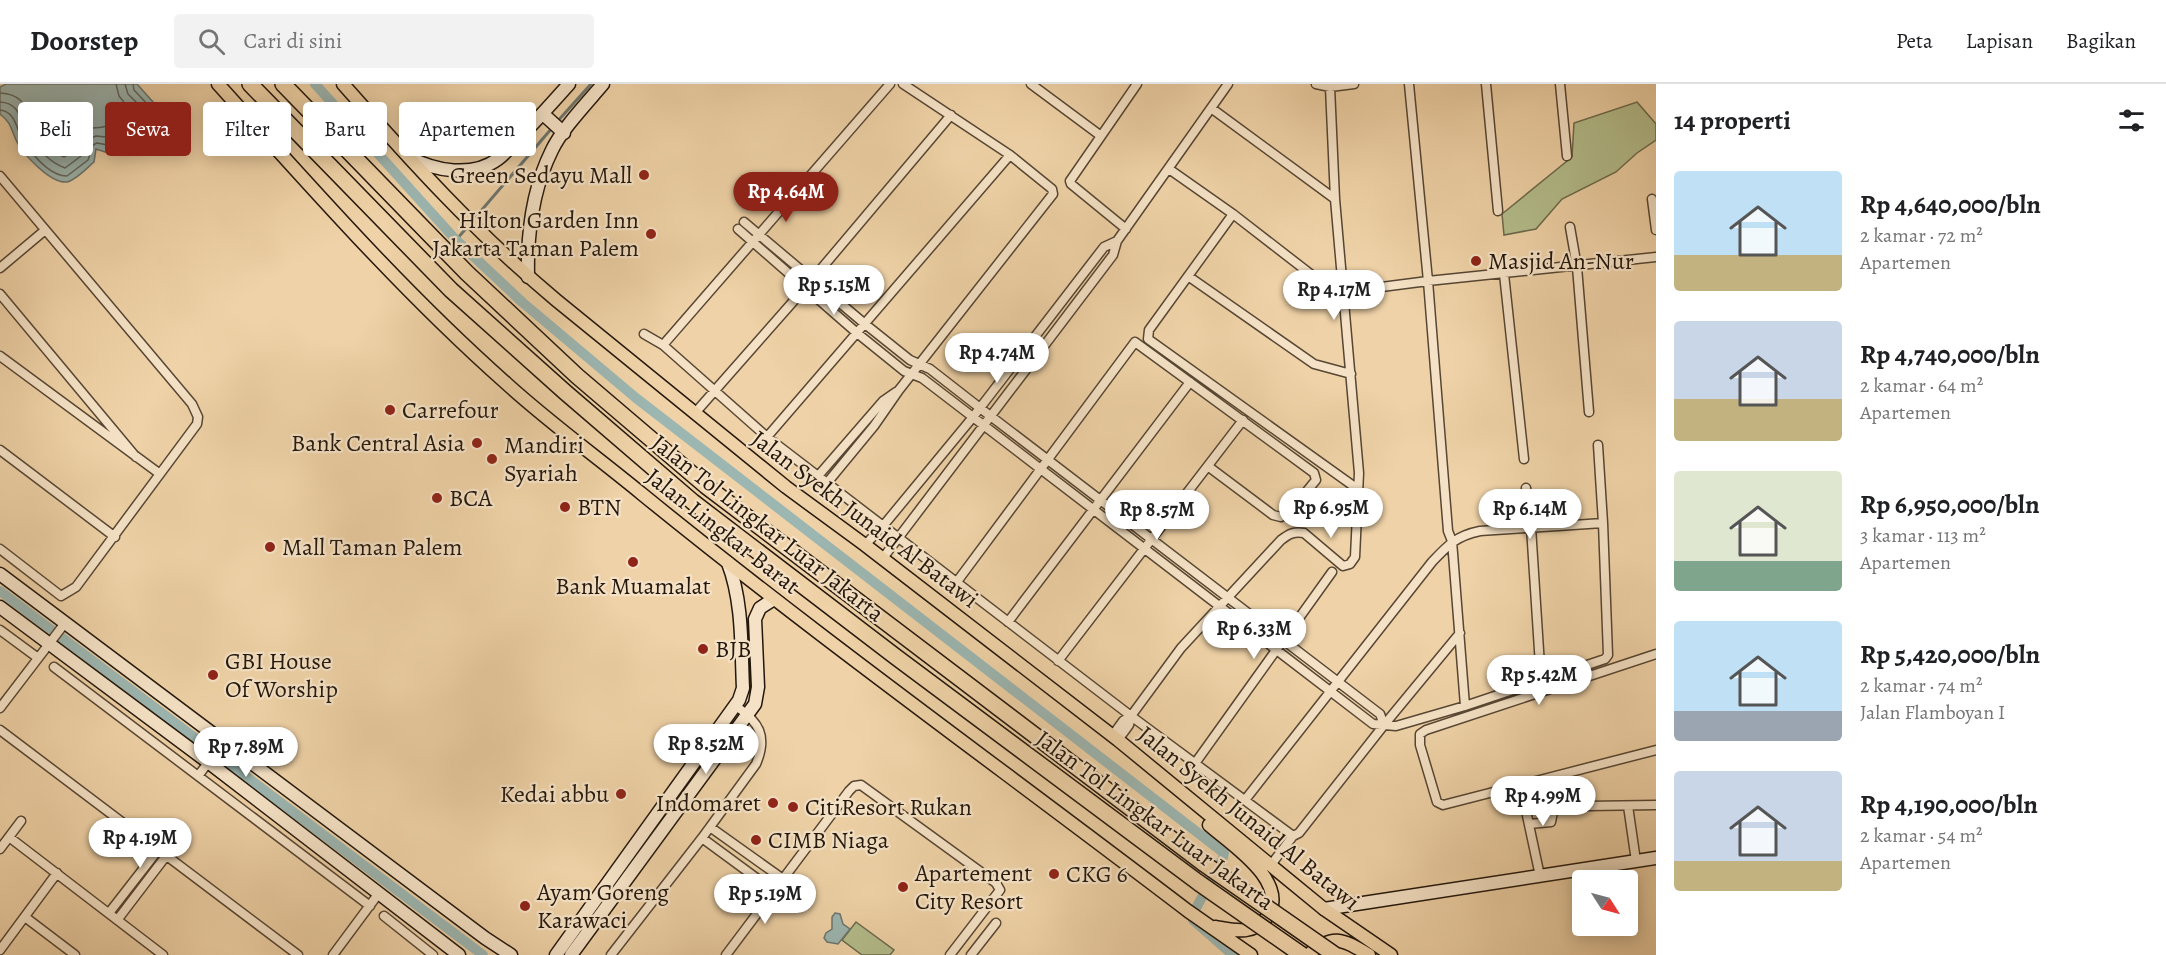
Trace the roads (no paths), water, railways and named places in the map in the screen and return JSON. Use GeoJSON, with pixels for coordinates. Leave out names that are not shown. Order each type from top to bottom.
{"type":"FeatureCollection","features":[{"type":"Feature","properties":{"kind":"highway","name":"Jalan Tol Lingkar Luar Jakarta"},"geometry":{"type":"LineString","coordinates":[[250,84],[451,290],[693,502],[1199,883],[1302,955]]}},
{"type":"Feature","properties":{"kind":"highway","name":"Jalan Tol Lingkar Luar Jakarta"},"geometry":{"type":"LineString","coordinates":[[283,84],[467,273],[578,376],[706,486],[1203,864],[1334,955]]}},
{"type":"Feature","properties":{"kind":"main road","name":"Jalan Lingkar Barat"},"geometry":{"type":"LineString","coordinates":[[218,84],[371,252],[508,386],[774,599],[1188,911],[1251,955]]}},
{"type":"Feature","properties":{"kind":"main road","name":"Jalan Syekh Junaid Al Batawi"},"geometry":{"type":"LineString","coordinates":[[343,84],[399,147]]}},
{"type":"Feature","properties":{"kind":"main road","name":"Jalan Syekh Junaid Al Batawi"},"geometry":{"type":"LineString","coordinates":[[407,156],[460,213],[528,277],[694,413],[786,487],[883,558],[1115,738],[1324,909],[1391,955]]}},
{"type":"Feature","properties":{"kind":"main road"},"geometry":{"type":"LineString","coordinates":[[1141,760],[1165,786],[1261,871],[1270,886],[1273,903],[1265,920],[1256,929],[1240,930],[1208,925]]}},
{"type":"Feature","properties":{"kind":"main road"},"geometry":{"type":"LineString","coordinates":[[1308,955],[1319,945],[1331,939],[1348,943],[1367,954]]}},
{"type":"Feature","properties":{"kind":"main road"},"geometry":{"type":"LineString","coordinates":[[1334,955],[1341,951],[1354,950],[1367,954]]}},
{"type":"Feature","properties":{"kind":"street"},"geometry":{"type":"LineString","coordinates":[[528,277],[527,248],[542,173],[552,148],[553,124],[569,84]]}},
{"type":"Feature","properties":{"kind":"street"},"geometry":{"type":"LineString","coordinates":[[536,135],[603,84]]}},
{"type":"Feature","properties":{"kind":"street"},"geometry":{"type":"LineString","coordinates":[[663,345],[890,84]]}},
{"type":"Feature","properties":{"kind":"street"},"geometry":{"type":"LineString","coordinates":[[827,483],[874,426],[899,390],[1053,194],[1052,189],[1010,155],[903,84]]}},
{"type":"Feature","properties":{"kind":"street"},"geometry":{"type":"LineString","coordinates":[[1031,84],[1101,136]]}},
{"type":"Feature","properties":{"kind":"street"},"geometry":{"type":"LineString","coordinates":[[1126,229],[1070,181],[1137,84]]}},
{"type":"Feature","properties":{"kind":"street"},"geometry":{"type":"LineString","coordinates":[[883,558],[1113,255],[1117,241],[1228,84]]}},
{"type":"Feature","properties":{"kind":"street"},"geometry":{"type":"LineString","coordinates":[[1316,84],[1330,87],[1354,84]]}},
{"type":"Feature","properties":{"kind":"street"},"geometry":{"type":"LineString","coordinates":[[1409,84],[1428,281],[1448,531],[1452,541],[1465,706]]}},
{"type":"Feature","properties":{"kind":"street"},"geometry":{"type":"LineString","coordinates":[[1486,84],[1498,211]]}},
{"type":"Feature","properties":{"kind":"street"},"geometry":{"type":"LineString","coordinates":[[1560,84],[1567,156]]}},
{"type":"Feature","properties":{"kind":"street"},"geometry":{"type":"LineString","coordinates":[[1115,738],[1123,721],[1131,716],[1181,648],[1281,540],[1297,532],[1304,533],[1343,566],[1350,564],[1355,557],[1359,490],[1345,292],[1335,199],[1330,87]]}},
{"type":"Feature","properties":{"kind":"street"},"geometry":{"type":"LineString","coordinates":[[1211,108],[1335,199]]}},
{"type":"Feature","properties":{"kind":"street"},"geometry":{"type":"LineString","coordinates":[[694,413],[805,288],[951,116]]}},
{"type":"Feature","properties":{"kind":"street"},"geometry":{"type":"LineString","coordinates":[[767,437],[1010,155]]}},
{"type":"Feature","properties":{"kind":"street"},"geometry":{"type":"LineString","coordinates":[[407,156],[421,164],[446,170],[480,167],[503,156]]}},
{"type":"Feature","properties":{"kind":"street"},"geometry":{"type":"LineString","coordinates":[[1169,169],[1233,214],[1335,293],[1656,257]]}},
{"type":"Feature","properties":{"kind":"street"},"geometry":{"type":"LineString","coordinates":[[0,176],[196,411],[198,417],[197,424],[76,587],[61,596],[0,549]]}},
{"type":"Feature","properties":{"kind":"street"},"geometry":{"type":"LineString","coordinates":[[1652,199],[1656,230]]}},
{"type":"Feature","properties":{"kind":"street"},"geometry":{"type":"LineString","coordinates":[[1233,214],[1149,330],[1148,339],[1359,490]]}},
{"type":"Feature","properties":{"kind":"street"},"geometry":{"type":"LineString","coordinates":[[1384,725],[1380,714],[990,415],[921,364],[910,360],[759,235],[741,226],[752,242],[904,371],[922,378],[1373,724],[1384,725],[1396,726],[1465,706],[1605,659],[1608,655],[1598,445]]}},
{"type":"Feature","properties":{"kind":"street"},"geometry":{"type":"LineString","coordinates":[[1570,227],[1577,267],[1588,412]]}},
{"type":"Feature","properties":{"kind":"street"},"geometry":{"type":"LineString","coordinates":[[0,268],[44,231]]}},
{"type":"Feature","properties":{"kind":"street"},"geometry":{"type":"LineString","coordinates":[[865,545],[973,417],[1104,247],[1117,241]]}},
{"type":"Feature","properties":{"kind":"street"},"geometry":{"type":"LineString","coordinates":[[1503,274],[1524,459]]}},
{"type":"Feature","properties":{"kind":"street"},"geometry":{"type":"LineString","coordinates":[[1188,276],[1314,364],[1351,374]]}},
{"type":"Feature","properties":{"kind":"street"},"geometry":{"type":"LineString","coordinates":[[1071,290],[1081,298]]}},
{"type":"Feature","properties":{"kind":"street"},"geometry":{"type":"LineString","coordinates":[[0,294],[136,457]]}},
{"type":"Feature","properties":{"kind":"street"},"geometry":{"type":"LineString","coordinates":[[644,334],[663,345],[767,437],[1058,661],[1293,836]]}},
{"type":"Feature","properties":{"kind":"street"},"geometry":{"type":"LineString","coordinates":[[956,583],[1135,342],[1314,473],[1316,480],[1289,513],[1281,517],[1273,515],[1209,466]]}},
{"type":"Feature","properties":{"kind":"street"},"geometry":{"type":"LineString","coordinates":[[0,356],[160,474]]}},
{"type":"Feature","properties":{"kind":"street"},"geometry":{"type":"LineString","coordinates":[[1008,622],[1190,382]]}},
{"type":"Feature","properties":{"kind":"street"},"geometry":{"type":"LineString","coordinates":[[818,476],[883,401],[899,390]]}},
{"type":"Feature","properties":{"kind":"street"},"geometry":{"type":"LineString","coordinates":[[1058,661],[1244,420]]}},
{"type":"Feature","properties":{"kind":"street"},"geometry":{"type":"LineString","coordinates":[[0,450],[115,537]]}},
{"type":"Feature","properties":{"kind":"street"},"geometry":{"type":"LineString","coordinates":[[1526,488],[1531,527],[1541,681]]}},
{"type":"Feature","properties":{"kind":"street"},"geometry":{"type":"LineString","coordinates":[[1245,800],[1432,562],[1452,541],[1464,534],[1480,531],[1603,524]]}},
{"type":"Feature","properties":{"kind":"street"},"geometry":{"type":"LineString","coordinates":[[556,955],[736,706],[743,688],[736,588],[728,563]]}},
{"type":"Feature","properties":{"kind":"street"},"geometry":{"type":"LineString","coordinates":[[1196,762],[1332,572]]}},
{"type":"Feature","properties":{"kind":"street"},"geometry":{"type":"LineString","coordinates":[[0,574],[221,745],[511,955]]}},
{"type":"Feature","properties":{"kind":"street"},"geometry":{"type":"LineString","coordinates":[[571,955],[748,715],[758,695],[755,619],[760,608],[774,599]]}},
{"type":"Feature","properties":{"kind":"street"},"geometry":{"type":"LineString","coordinates":[[0,607],[51,641],[210,760],[300,833],[459,955]]}},
{"type":"Feature","properties":{"kind":"street"},"geometry":{"type":"LineString","coordinates":[[0,708],[63,625]]}},
{"type":"Feature","properties":{"kind":"street"},"geometry":{"type":"LineString","coordinates":[[0,630],[38,658]]}},
{"type":"Feature","properties":{"kind":"street"},"geometry":{"type":"LineString","coordinates":[[1270,866],[1460,633]]}},
{"type":"Feature","properties":{"kind":"street"},"geometry":{"type":"LineString","coordinates":[[1656,654],[1426,730],[1420,734],[1420,745],[1439,804],[1656,750]]}},
{"type":"Feature","properties":{"kind":"street"},"geometry":{"type":"LineString","coordinates":[[54,666],[370,906]]}},
{"type":"Feature","properties":{"kind":"street"},"geometry":{"type":"LineString","coordinates":[[611,955],[756,764],[761,752],[760,733],[748,715],[736,706]]}},
{"type":"Feature","properties":{"kind":"street"},"geometry":{"type":"LineString","coordinates":[[0,730],[298,955]]}},
{"type":"Feature","properties":{"kind":"street"},"geometry":{"type":"LineString","coordinates":[[198,776],[221,745]]}},
{"type":"Feature","properties":{"kind":"street"},"geometry":{"type":"LineString","coordinates":[[690,771],[700,779]]}},
{"type":"Feature","properties":{"kind":"street"},"geometry":{"type":"LineString","coordinates":[[1520,783],[1540,876]]}},
{"type":"Feature","properties":{"kind":"street"},"geometry":{"type":"LineString","coordinates":[[726,955],[849,791],[854,786],[861,785],[999,887],[1000,890],[950,955]]}},
{"type":"Feature","properties":{"kind":"street"},"geometry":{"type":"LineString","coordinates":[[675,790],[686,798]]}},
{"type":"Feature","properties":{"kind":"street"},"geometry":{"type":"LineString","coordinates":[[1529,824],[1551,822],[1552,812],[1555,810],[1587,806],[1656,805]]}},
{"type":"Feature","properties":{"kind":"street"},"geometry":{"type":"LineString","coordinates":[[1628,806],[1636,861]]}},
{"type":"Feature","properties":{"kind":"street"},"geometry":{"type":"LineString","coordinates":[[0,849],[21,821]]}},
{"type":"Feature","properties":{"kind":"street"},"geometry":{"type":"LineString","coordinates":[[710,827],[783,879]]}},
{"type":"Feature","properties":{"kind":"street"},"geometry":{"type":"LineString","coordinates":[[291,846],[300,833]]}},
{"type":"Feature","properties":{"kind":"street"},"geometry":{"type":"LineString","coordinates":[[9,837],[118,919],[160,954]]}},
{"type":"Feature","properties":{"kind":"street"},"geometry":{"type":"LineString","coordinates":[[702,838],[774,891]]}},
{"type":"Feature","properties":{"kind":"street"},"geometry":{"type":"LineString","coordinates":[[109,913],[158,850]]}},
{"type":"Feature","properties":{"kind":"street"},"geometry":{"type":"LineString","coordinates":[[118,919],[166,856]]}},
{"type":"Feature","properties":{"kind":"street"},"geometry":{"type":"LineString","coordinates":[[1324,909],[1656,858]]}},
{"type":"Feature","properties":{"kind":"street"},"geometry":{"type":"LineString","coordinates":[[0,950],[57,873]]}},
{"type":"Feature","properties":{"kind":"street"},"geometry":{"type":"LineString","coordinates":[[333,955],[379,893]]}},
{"type":"Feature","properties":{"kind":"street"},"geometry":{"type":"LineString","coordinates":[[384,916],[434,955]]}},
{"type":"Feature","properties":{"kind":"street"},"geometry":{"type":"LineString","coordinates":[[25,917],[75,955]]}},
{"type":"Feature","properties":{"kind":"street"},"geometry":{"type":"LineString","coordinates":[[971,955],[996,923]]}},
{"type":"Feature","properties":{"kind":"water"},"geometry":{"type":"Polygon","coordinates":[[[6,84],[137,84],[153,102],[105,102],[105,152],[96,149],[94,162],[81,174],[67,182],[46,174],[28,156],[93,156],[93,102],[18,102],[18,143],[9,124],[0,114],[0,87],[6,84]]]}},
{"type":"Feature","properties":{"kind":"water"},"geometry":{"type":"Polygon","coordinates":[[[835,913],[840,914],[843,924],[850,929],[838,944],[827,942],[824,938],[826,933],[832,929],[832,917],[835,913]]]}},
{"type":"Feature","properties":{"kind":"waterway"},"geometry":{"type":"LineString","coordinates":[[315,84],[456,240],[522,302],[636,398],[1224,853],[1194,912],[1193,920],[1233,955]]}},
{"type":"Feature","properties":{"kind":"waterway"},"geometry":{"type":"LineString","coordinates":[[556,123],[591,84]]}},
{"type":"Feature","properties":{"kind":"waterway"},"geometry":{"type":"LineString","coordinates":[[474,219],[552,128]]}},
{"type":"Feature","properties":{"kind":"waterway"},"geometry":{"type":"LineString","coordinates":[[456,240],[470,224]]}},
{"type":"Feature","properties":{"kind":"waterway"},"geometry":{"type":"LineString","coordinates":[[0,591],[483,955]]}},
{"type":"Feature","properties":{"kind":"place","name":"Green Sedayu Mall"},"geometry":{"type":"Point","coordinates":[644,175]}},
{"type":"Feature","properties":{"kind":"place","name":"Hilton Garden Inn Jakarta Taman Palem"},"geometry":{"type":"Point","coordinates":[651,234]}},
{"type":"Feature","properties":{"kind":"place","name":"Masjid An-Nur"},"geometry":{"type":"Point","coordinates":[1476,261]}},
{"type":"Feature","properties":{"kind":"place","name":"Carrefour"},"geometry":{"type":"Point","coordinates":[390,410]}},
{"type":"Feature","properties":{"kind":"place","name":"Bank Central Asia"},"geometry":{"type":"Point","coordinates":[477,443]}},
{"type":"Feature","properties":{"kind":"place","name":"Mandiri Syariah"},"geometry":{"type":"Point","coordinates":[492,459]}},
{"type":"Feature","properties":{"kind":"place","name":"BCA"},"geometry":{"type":"Point","coordinates":[437,498]}},
{"type":"Feature","properties":{"kind":"place","name":"BTN"},"geometry":{"type":"Point","coordinates":[565,507]}},
{"type":"Feature","properties":{"kind":"place","name":"Mall Taman Palem"},"geometry":{"type":"Point","coordinates":[270,547]}},
{"type":"Feature","properties":{"kind":"place","name":"Bank Muamalat"},"geometry":{"type":"Point","coordinates":[633,562]}},
{"type":"Feature","properties":{"kind":"place","name":"BJB"},"geometry":{"type":"Point","coordinates":[703,649]}},
{"type":"Feature","properties":{"kind":"place","name":"GBI House Of Worship"},"geometry":{"type":"Point","coordinates":[213,675]}},
{"type":"Feature","properties":{"kind":"place","name":"Kedai abbu"},"geometry":{"type":"Point","coordinates":[621,794]}},
{"type":"Feature","properties":{"kind":"place","name":"Indomaret"},"geometry":{"type":"Point","coordinates":[773,803]}},
{"type":"Feature","properties":{"kind":"place","name":"CitiResort Rukan"},"geometry":{"type":"Point","coordinates":[793,807]}},
{"type":"Feature","properties":{"kind":"place","name":"CIMB Niaga"},"geometry":{"type":"Point","coordinates":[756,840]}},
{"type":"Feature","properties":{"kind":"place","name":"CKG 6"},"geometry":{"type":"Point","coordinates":[1054,874]}},
{"type":"Feature","properties":{"kind":"place","name":"Apartement City Resort"},"geometry":{"type":"Point","coordinates":[903,887]}},
{"type":"Feature","properties":{"kind":"place","name":"Ayam Goreng Karawaci"},"geometry":{"type":"Point","coordinates":[525,906]}}]}
